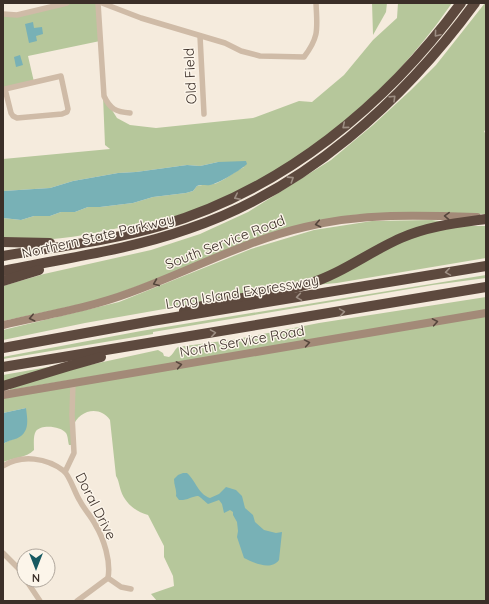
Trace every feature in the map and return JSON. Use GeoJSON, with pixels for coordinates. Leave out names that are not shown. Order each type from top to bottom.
{"type":"FeatureCollection","features":[{"type":"Feature","properties":{"kind":"highway","name":"Northern State Parkway"},"geometry":{"type":"LineString","coordinates":[[3,256],[140,231],[188,217],[229,201],[280,173],[326,141],[356,117],[384,91],[423,50],[461,3]]}},
{"type":"Feature","properties":{"kind":"highway","name":"Northern State Parkway"},"geometry":{"type":"LineString","coordinates":[[3,271],[134,244],[189,229],[224,216],[276,189],[308,168],[353,134],[396,95],[435,54],[475,3]]}},
{"type":"Feature","properties":{"kind":"highway"},"geometry":{"type":"LineString","coordinates":[[152,321],[197,306],[262,295],[309,284],[324,278],[384,246],[414,233],[446,225],[486,218]]}},
{"type":"Feature","properties":{"kind":"highway"},"geometry":{"type":"LineString","coordinates":[[3,242],[84,242]]}},
{"type":"Feature","properties":{"kind":"highway"},"geometry":{"type":"LineString","coordinates":[[3,281],[40,270],[100,257],[134,244]]}},
{"type":"Feature","properties":{"kind":"highway","name":"Long Island Expressway"},"geometry":{"type":"LineString","coordinates":[[3,348],[152,321],[486,266]]}},
{"type":"Feature","properties":{"kind":"highway"},"geometry":{"type":"LineString","coordinates":[[3,367],[486,287]]}},
{"type":"Feature","properties":{"kind":"highway"},"geometry":{"type":"LineString","coordinates":[[400,302],[418,305],[486,293]]}},
{"type":"Feature","properties":{"kind":"highway"},"geometry":{"type":"LineString","coordinates":[[3,386],[147,344]]}},
{"type":"Feature","properties":{"kind":"main road","name":"South Service Road"},"geometry":{"type":"LineString","coordinates":[[3,325],[109,300],[155,284],[252,243],[306,227],[344,220],[382,216],[420,215],[486,218]]}},
{"type":"Feature","properties":{"kind":"main road","name":"North Service Road"},"geometry":{"type":"LineString","coordinates":[[3,394],[486,313]]}},
{"type":"Feature","properties":{"kind":"street"},"geometry":{"type":"LineString","coordinates":[[3,14],[17,15],[67,3]]}},
{"type":"Feature","properties":{"kind":"street"},"geometry":{"type":"LineString","coordinates":[[98,3],[104,96],[108,105],[114,109],[130,113]]}},
{"type":"Feature","properties":{"kind":"street"},"geometry":{"type":"LineString","coordinates":[[102,3],[141,18],[225,43],[241,51],[260,56],[304,58],[311,48],[316,35],[316,3]]}},
{"type":"Feature","properties":{"kind":"street","name":"Old Field"},"geometry":{"type":"LineString","coordinates":[[200,36],[204,114]]}},
{"type":"Feature","properties":{"kind":"street"},"geometry":{"type":"LineString","coordinates":[[61,76],[68,109],[67,112],[62,114],[17,118],[11,113],[4,89],[61,76]]}},
{"type":"Feature","properties":{"kind":"street"},"geometry":{"type":"LineString","coordinates":[[65,472],[74,453],[72,415],[73,383]]}},
{"type":"Feature","properties":{"kind":"street","name":"Doral Drive"},"geometry":{"type":"LineString","coordinates":[[3,466],[24,459],[32,459],[48,463],[65,472],[80,502],[102,537],[108,566],[108,578]]}},
{"type":"Feature","properties":{"kind":"street"},"geometry":{"type":"LineString","coordinates":[[3,553],[16,567]]}},
{"type":"Feature","properties":{"kind":"street"},"geometry":{"type":"LineString","coordinates":[[77,601],[108,578],[121,587],[131,589]]}},
{"type":"Feature","properties":{"kind":"street"},"geometry":{"type":"LineString","coordinates":[[31,588],[40,601]]}},
{"type":"Feature","properties":{"kind":"green space"},"geometry":{"type":"Polygon","coordinates":[[[67,3],[98,3],[100,41],[28,56],[34,82],[3,89],[3,14],[17,15],[67,3]]]}},
{"type":"Feature","properties":{"kind":"green space"},"geometry":{"type":"Polygon","coordinates":[[[372,3],[387,3],[386,12],[373,35],[372,3]]]}},
{"type":"Feature","properties":{"kind":"green space"},"geometry":{"type":"Polygon","coordinates":[[[398,3],[452,3],[421,44],[397,72],[370,99],[342,124],[281,168],[248,187],[214,202],[172,217],[63,238],[18,241],[3,240],[3,218],[21,220],[34,216],[50,216],[61,212],[75,212],[88,207],[133,203],[153,197],[186,193],[193,191],[197,186],[216,183],[225,179],[244,167],[218,162],[200,166],[187,165],[118,173],[73,181],[50,188],[3,191],[3,159],[110,149],[105,145],[103,96],[117,118],[130,125],[156,128],[253,118],[299,101],[312,102],[344,75],[373,40],[397,18],[398,3]]]}},
{"type":"Feature","properties":{"kind":"green space"},"geometry":{"type":"Polygon","coordinates":[[[485,3],[486,130],[484,131],[486,135],[486,214],[402,212],[353,215],[303,225],[100,300],[3,321],[3,286],[44,274],[151,250],[200,234],[248,212],[331,160],[373,125],[436,65],[485,3]]]}},
{"type":"Feature","properties":{"kind":"green space"},"geometry":{"type":"Polygon","coordinates":[[[432,220],[445,222],[302,283],[272,290],[85,323],[3,340],[3,330],[119,302],[251,249],[314,230],[372,221],[432,220]]]}},
{"type":"Feature","properties":{"kind":"green space"},"geometry":{"type":"Polygon","coordinates":[[[459,226],[486,226],[486,258],[337,283],[315,285],[383,250],[418,236],[459,226]]]}},
{"type":"Feature","properties":{"kind":"green space"},"geometry":{"type":"Polygon","coordinates":[[[486,275],[486,278],[433,285],[3,359],[3,357],[141,331],[486,275]]]}},
{"type":"Feature","properties":{"kind":"green space"},"geometry":{"type":"Polygon","coordinates":[[[486,297],[486,311],[10,390],[10,387],[80,367],[158,350],[163,353],[164,356],[169,357],[178,347],[237,339],[319,323],[486,297]]]}},
{"type":"Feature","properties":{"kind":"green space"},"geometry":{"type":"Polygon","coordinates":[[[486,313],[486,601],[157,601],[151,594],[174,586],[173,576],[164,557],[164,546],[148,515],[139,512],[132,506],[125,499],[121,491],[116,476],[110,420],[106,415],[95,411],[84,413],[79,417],[72,429],[71,445],[69,445],[66,433],[60,429],[56,427],[42,427],[36,431],[34,435],[34,450],[31,453],[3,462],[3,444],[16,438],[26,408],[3,413],[3,395],[486,313]]]}},
{"type":"Feature","properties":{"kind":"green space"},"geometry":{"type":"Polygon","coordinates":[[[54,366],[3,384],[3,375],[54,366]]]}},
{"type":"Feature","properties":{"kind":"water"},"geometry":{"type":"Polygon","coordinates":[[[33,22],[34,28],[42,27],[43,34],[36,36],[37,41],[29,43],[25,24],[33,22]]]}},
{"type":"Feature","properties":{"kind":"water"},"geometry":{"type":"Polygon","coordinates":[[[20,55],[23,65],[16,67],[14,57],[20,55]]]}},
{"type":"Feature","properties":{"kind":"water"},"geometry":{"type":"Polygon","coordinates":[[[246,161],[247,164],[224,179],[214,184],[197,186],[193,191],[186,193],[153,197],[133,203],[88,207],[75,212],[61,212],[50,216],[34,216],[21,220],[3,218],[3,191],[50,188],[73,181],[118,173],[187,165],[200,166],[218,162],[246,161]]]}},
{"type":"Feature","properties":{"kind":"water"},"geometry":{"type":"Polygon","coordinates":[[[26,408],[26,430],[21,436],[3,444],[3,413],[26,408]]]}},
{"type":"Feature","properties":{"kind":"water"},"geometry":{"type":"Polygon","coordinates":[[[183,473],[187,473],[203,494],[210,498],[219,494],[226,487],[236,490],[242,496],[245,508],[253,515],[255,522],[264,530],[276,533],[282,532],[279,560],[272,565],[267,566],[257,564],[244,558],[237,537],[237,522],[233,512],[230,510],[224,513],[222,504],[219,500],[208,504],[197,496],[179,500],[176,496],[174,479],[183,473]]]}}]}
